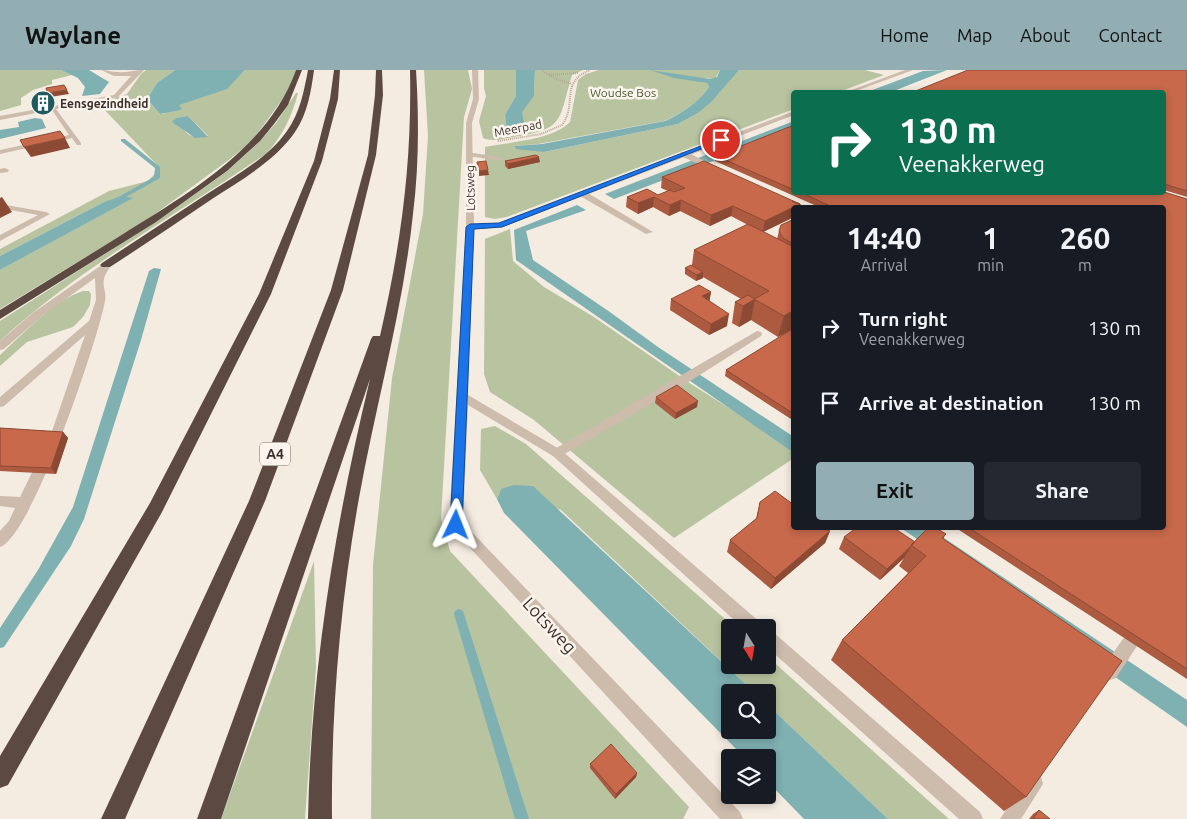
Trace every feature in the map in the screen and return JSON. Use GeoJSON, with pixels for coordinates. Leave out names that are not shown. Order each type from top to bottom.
{"type":"FeatureCollection","features":[{"type":"Feature","properties":{"kind":"highway"},"geometry":{"type":"LineString","coordinates":[[0,316],[166,211],[222,169],[256,140],[284,105],[299,70]]}},
{"type":"Feature","properties":{"kind":"highway"},"geometry":{"type":"LineString","coordinates":[[106,265],[252,168],[286,139],[296,125],[305,105],[311,70]]}},
{"type":"Feature","properties":{"kind":"highway"},"geometry":{"type":"LineString","coordinates":[[0,777],[156,507],[266,294],[318,161],[334,99],[337,70]]}},
{"type":"Feature","properties":{"kind":"highway","name":"A4"},"geometry":{"type":"LineString","coordinates":[[113,819],[257,501],[337,290],[372,155],[379,95],[379,70]]}},
{"type":"Feature","properties":{"kind":"highway"},"geometry":{"type":"LineString","coordinates":[[320,819],[320,758],[327,656],[338,574],[360,454],[398,281],[412,188],[416,101],[413,70]]}},
{"type":"Feature","properties":{"kind":"highway"},"geometry":{"type":"LineString","coordinates":[[209,819],[398,281]]}},
{"type":"Feature","properties":{"kind":"street"},"geometry":{"type":"LineString","coordinates":[[104,70],[114,74],[138,72]]}},
{"type":"Feature","properties":{"kind":"street","name":"Lotsweg"},"geometry":{"type":"LineString","coordinates":[[475,70],[476,93],[470,116],[470,227],[456,525],[733,819]]}},
{"type":"Feature","properties":{"kind":"street"},"geometry":{"type":"LineString","coordinates":[[855,90],[910,70]]}},
{"type":"Feature","properties":{"kind":"street"},"geometry":{"type":"LineString","coordinates":[[0,118],[116,96],[123,91],[129,80],[138,72]]}},
{"type":"Feature","properties":{"kind":"street"},"geometry":{"type":"LineString","coordinates":[[53,107],[79,144]]}},
{"type":"Feature","properties":{"kind":"street"},"geometry":{"type":"LineString","coordinates":[[470,227],[500,225],[791,114]]}},
{"type":"Feature","properties":{"kind":"street"},"geometry":{"type":"LineString","coordinates":[[0,152],[73,136]]}},
{"type":"Feature","properties":{"kind":"street"},"geometry":{"type":"LineString","coordinates":[[469,150],[500,159]]}},
{"type":"Feature","properties":{"kind":"street"},"geometry":{"type":"LineString","coordinates":[[686,155],[721,171]]}},
{"type":"Feature","properties":{"kind":"street"},"geometry":{"type":"LineString","coordinates":[[583,194],[649,232]]}},
{"type":"Feature","properties":{"kind":"street"},"geometry":{"type":"LineString","coordinates":[[0,206],[46,214],[0,238]]}},
{"type":"Feature","properties":{"kind":"street"},"geometry":{"type":"LineString","coordinates":[[0,541],[14,525],[57,434],[77,379],[101,300],[99,279],[106,265]]}},
{"type":"Feature","properties":{"kind":"street"},"geometry":{"type":"LineString","coordinates":[[0,348],[38,314],[106,265]]}},
{"type":"Feature","properties":{"kind":"street"},"geometry":{"type":"LineString","coordinates":[[0,403],[94,322]]}},
{"type":"Feature","properties":{"kind":"street"},"geometry":{"type":"LineString","coordinates":[[557,453],[680,382],[696,370],[757,334]]}},
{"type":"Feature","properties":{"kind":"street"},"geometry":{"type":"LineString","coordinates":[[462,397],[557,453],[745,619]]}},
{"type":"Feature","properties":{"kind":"street"},"geometry":{"type":"LineString","coordinates":[[0,501],[24,503]]}},
{"type":"Feature","properties":{"kind":"street"},"geometry":{"type":"LineString","coordinates":[[1101,685],[1130,642]]}},
{"type":"Feature","properties":{"kind":"street"},"geometry":{"type":"LineString","coordinates":[[776,645],[972,819]]}},
{"type":"Feature","properties":{"kind":"street"},"geometry":{"type":"LineString","coordinates":[[1010,819],[1043,770]]}},
{"type":"Feature","properties":{"kind":"path"},"geometry":{"type":"LineString","coordinates":[[541,70],[546,74],[572,84]]}},
{"type":"Feature","properties":{"kind":"path","name":"Meerpad"},"geometry":{"type":"LineString","coordinates":[[469,150],[544,133],[561,126],[567,116],[573,79],[590,70]]}},
{"type":"Feature","properties":{"kind":"path"},"geometry":{"type":"LineString","coordinates":[[546,74],[580,74]]}},
{"type":"Feature","properties":{"kind":"green space"},"geometry":{"type":"Polygon","coordinates":[[[0,70],[61,70],[72,75],[52,80],[52,84],[33,90],[21,98],[21,105],[0,111],[0,70]]]}},
{"type":"Feature","properties":{"kind":"green space"},"geometry":{"type":"Polygon","coordinates":[[[146,70],[175,70],[157,83],[147,99],[160,114],[224,86],[245,70],[296,70],[289,90],[252,141],[230,159],[144,222],[0,309],[0,270],[132,198],[104,202],[0,256],[0,249],[109,191],[148,181],[160,168],[98,103],[127,94],[146,70]],[[187,116],[177,118],[185,132],[196,137],[208,136],[187,116]]]}},
{"type":"Feature","properties":{"kind":"green space"},"geometry":{"type":"Polygon","coordinates":[[[424,70],[468,70],[472,89],[464,117],[441,519],[450,551],[689,807],[683,819],[371,819],[373,565],[392,378],[423,214],[428,136],[424,70]]]}},
{"type":"Feature","properties":{"kind":"green space"},"geometry":{"type":"Polygon","coordinates":[[[484,70],[516,70],[516,96],[505,115],[507,135],[526,132],[521,112],[534,96],[535,70],[583,70],[572,75],[561,113],[557,121],[551,126],[530,134],[494,140],[483,138],[479,121],[486,96],[484,70]]]}},
{"type":"Feature","properties":{"kind":"green space","name":"Woudse Bos"},"geometry":{"type":"Polygon","coordinates":[[[599,70],[720,70],[715,79],[688,77],[707,83],[709,87],[689,107],[664,121],[538,144],[515,146],[544,152],[678,124],[698,113],[739,70],[865,70],[884,75],[844,90],[791,90],[791,110],[507,217],[495,219],[485,217],[485,147],[542,137],[562,128],[570,122],[578,80],[586,74],[599,70]]]}},
{"type":"Feature","properties":{"kind":"green space"},"geometry":{"type":"Polygon","coordinates":[[[296,93],[298,93],[290,117],[278,139],[267,153],[130,242],[62,290],[0,341],[0,321],[170,212],[226,172],[253,148],[276,123],[296,93]]]}},
{"type":"Feature","properties":{"kind":"green space"},"geometry":{"type":"Polygon","coordinates":[[[510,229],[513,261],[544,287],[594,317],[691,384],[791,447],[791,460],[674,538],[534,420],[490,392],[484,374],[485,239],[510,229]]]}},
{"type":"Feature","properties":{"kind":"green space"},"geometry":{"type":"Polygon","coordinates":[[[83,291],[89,291],[91,294],[90,305],[83,317],[73,327],[27,342],[0,366],[0,355],[29,328],[61,302],[83,291]]]}},
{"type":"Feature","properties":{"kind":"green space"},"geometry":{"type":"Polygon","coordinates":[[[495,426],[526,444],[725,619],[721,619],[721,661],[561,510],[501,489],[497,499],[480,470],[481,429],[495,426]]]}},
{"type":"Feature","properties":{"kind":"green space"},"geometry":{"type":"Polygon","coordinates":[[[314,561],[316,667],[305,819],[221,819],[314,561]]]}},
{"type":"Feature","properties":{"kind":"green space"},"geometry":{"type":"Polygon","coordinates":[[[776,664],[949,819],[888,819],[776,713],[776,684],[746,684],[735,674],[776,674],[776,664]]]}},
{"type":"Feature","properties":{"kind":"water"},"geometry":{"type":"Polygon","coordinates":[[[61,70],[89,70],[109,82],[100,94],[82,96],[85,87],[78,78],[61,70]]]}},
{"type":"Feature","properties":{"kind":"water"},"geometry":{"type":"Polygon","coordinates":[[[175,70],[245,70],[227,89],[179,105],[182,109],[180,110],[160,114],[147,99],[157,83],[175,70]]]}},
{"type":"Feature","properties":{"kind":"water"},"geometry":{"type":"Polygon","coordinates":[[[516,70],[535,70],[534,96],[522,112],[526,132],[507,135],[505,115],[516,96],[516,70]]]}},
{"type":"Feature","properties":{"kind":"water"},"geometry":{"type":"Polygon","coordinates":[[[650,70],[710,79],[717,77],[720,70],[739,70],[712,101],[698,113],[678,124],[544,152],[516,149],[515,146],[542,144],[665,121],[689,107],[709,87],[707,83],[674,78],[650,70]]]}},
{"type":"Feature","properties":{"kind":"water"},"geometry":{"type":"Polygon","coordinates":[[[947,70],[896,90],[872,90],[923,71],[947,70]]]}},
{"type":"Feature","properties":{"kind":"water"},"geometry":{"type":"Polygon","coordinates":[[[187,116],[208,137],[195,138],[172,122],[176,118],[187,116]]]}},
{"type":"Feature","properties":{"kind":"water"},"geometry":{"type":"Polygon","coordinates":[[[35,118],[42,119],[46,128],[0,139],[0,130],[19,127],[18,122],[35,118]]]}},
{"type":"Feature","properties":{"kind":"water"},"geometry":{"type":"Polygon","coordinates":[[[791,122],[791,131],[614,199],[605,194],[791,122]]]}},
{"type":"Feature","properties":{"kind":"water"},"geometry":{"type":"Polygon","coordinates":[[[122,196],[133,198],[0,270],[0,256],[104,202],[122,196]]]}},
{"type":"Feature","properties":{"kind":"water"},"geometry":{"type":"Polygon","coordinates":[[[577,205],[586,210],[526,231],[533,260],[658,347],[791,435],[791,451],[516,260],[514,230],[577,205]]]}},
{"type":"Feature","properties":{"kind":"water"},"geometry":{"type":"Polygon","coordinates":[[[154,268],[161,269],[141,340],[84,519],[71,546],[4,647],[0,648],[0,628],[38,570],[73,507],[149,271],[154,268]]]}},
{"type":"Feature","properties":{"kind":"water"},"geometry":{"type":"Polygon","coordinates":[[[514,485],[533,486],[721,661],[721,674],[735,674],[745,684],[721,684],[721,734],[504,513],[497,499],[501,489],[514,485]]]}},
{"type":"Feature","properties":{"kind":"water"},"geometry":{"type":"Polygon","coordinates":[[[904,530],[932,530],[1187,700],[1187,727],[904,530]]]}},
{"type":"Feature","properties":{"kind":"water"},"geometry":{"type":"Polygon","coordinates":[[[776,713],[888,819],[804,819],[776,790],[776,749],[736,749],[726,739],[776,739],[776,713]]]}},
{"type":"Feature","properties":{"kind":"building"},"geometry":{"type":"Polygon","coordinates":[[[968,70],[1187,70],[1187,191],[1166,185],[1166,90],[918,90],[968,70]]]}},
{"type":"Feature","properties":{"kind":"building"},"geometry":{"type":"Polygon","coordinates":[[[64,85],[67,90],[47,93],[46,88],[64,85]]]}},
{"type":"Feature","properties":{"kind":"building"},"geometry":{"type":"Polygon","coordinates":[[[47,95],[48,99],[34,101],[33,97],[47,95]]]}},
{"type":"Feature","properties":{"kind":"building"},"geometry":{"type":"Polygon","coordinates":[[[791,126],[791,189],[716,156],[791,126]]]}},
{"type":"Feature","properties":{"kind":"building"},"geometry":{"type":"Polygon","coordinates":[[[60,131],[65,138],[24,147],[20,140],[60,131]]]}},
{"type":"Feature","properties":{"kind":"building"},"geometry":{"type":"Polygon","coordinates":[[[536,155],[539,157],[508,164],[505,161],[536,155]]]}},
{"type":"Feature","properties":{"kind":"building"},"geometry":{"type":"Polygon","coordinates":[[[486,161],[488,170],[479,171],[477,162],[486,161]]]}},
{"type":"Feature","properties":{"kind":"building"},"geometry":{"type":"Polygon","coordinates":[[[704,161],[800,204],[791,205],[791,208],[765,221],[733,206],[711,215],[681,200],[670,205],[654,197],[638,203],[627,197],[647,189],[658,195],[670,190],[674,192],[685,188],[662,177],[704,161]]]}},
{"type":"Feature","properties":{"kind":"building"},"geometry":{"type":"Polygon","coordinates":[[[1166,193],[1187,199],[1187,669],[972,530],[1166,530],[1166,205],[828,205],[806,195],[1166,195],[1166,193]]]}},
{"type":"Feature","properties":{"kind":"building"},"geometry":{"type":"Polygon","coordinates":[[[791,220],[791,242],[783,238],[779,231],[781,225],[791,220]]]}},
{"type":"Feature","properties":{"kind":"building"},"geometry":{"type":"Polygon","coordinates":[[[748,224],[791,246],[791,312],[784,316],[754,299],[769,291],[694,250],[748,224]]]}},
{"type":"Feature","properties":{"kind":"building"},"geometry":{"type":"Polygon","coordinates":[[[691,265],[703,272],[697,275],[685,268],[691,265]]]}},
{"type":"Feature","properties":{"kind":"building"},"geometry":{"type":"Polygon","coordinates":[[[699,285],[711,292],[702,296],[729,314],[711,324],[671,299],[699,285]]]}},
{"type":"Feature","properties":{"kind":"building"},"geometry":{"type":"Polygon","coordinates":[[[748,295],[755,299],[743,306],[735,302],[748,295]]]}},
{"type":"Feature","properties":{"kind":"building"},"geometry":{"type":"Polygon","coordinates":[[[791,330],[791,412],[726,370],[791,330]]]}},
{"type":"Feature","properties":{"kind":"building"},"geometry":{"type":"Polygon","coordinates":[[[677,385],[698,401],[676,413],[656,397],[677,385]]]}},
{"type":"Feature","properties":{"kind":"building"},"geometry":{"type":"Polygon","coordinates":[[[0,428],[63,432],[51,468],[0,466],[0,428]]]}},
{"type":"Feature","properties":{"kind":"building"},"geometry":{"type":"Polygon","coordinates":[[[775,491],[791,503],[791,530],[830,531],[775,578],[730,540],[757,518],[760,502],[775,491]]]}},
{"type":"Feature","properties":{"kind":"building"},"geometry":{"type":"Polygon","coordinates":[[[853,530],[897,530],[915,542],[887,569],[844,537],[853,530]]]}},
{"type":"Feature","properties":{"kind":"building"},"geometry":{"type":"Polygon","coordinates":[[[926,530],[939,530],[946,534],[942,538],[1122,661],[1026,797],[842,640],[926,556],[911,545],[926,530]]]}},
{"type":"Feature","properties":{"kind":"building"},"geometry":{"type":"Polygon","coordinates":[[[611,744],[637,773],[616,794],[590,764],[611,744]]]}},
{"type":"Feature","properties":{"kind":"building"},"geometry":{"type":"Polygon","coordinates":[[[1039,810],[1050,819],[1033,819],[1039,810]]]}},
{"type":"Feature","properties":{"kind":"waterway"},"geometry":{"type":"LineString","coordinates":[[115,201],[157,178],[158,168],[123,140]]}},
{"type":"Feature","properties":{"kind":"waterway"},"geometry":{"type":"LineString","coordinates":[[459,614],[522,819]]}},
{"type":"Feature","properties":{"kind":"place","name":"Eensgezindheid"},"geometry":{"type":"Point","coordinates":[43,103]}},
{"type":"Feature","properties":{"kind":"route"},"geometry":{"type":"LineString","coordinates":[[456,525],[470,227],[500,225],[721,140]]}}]}
